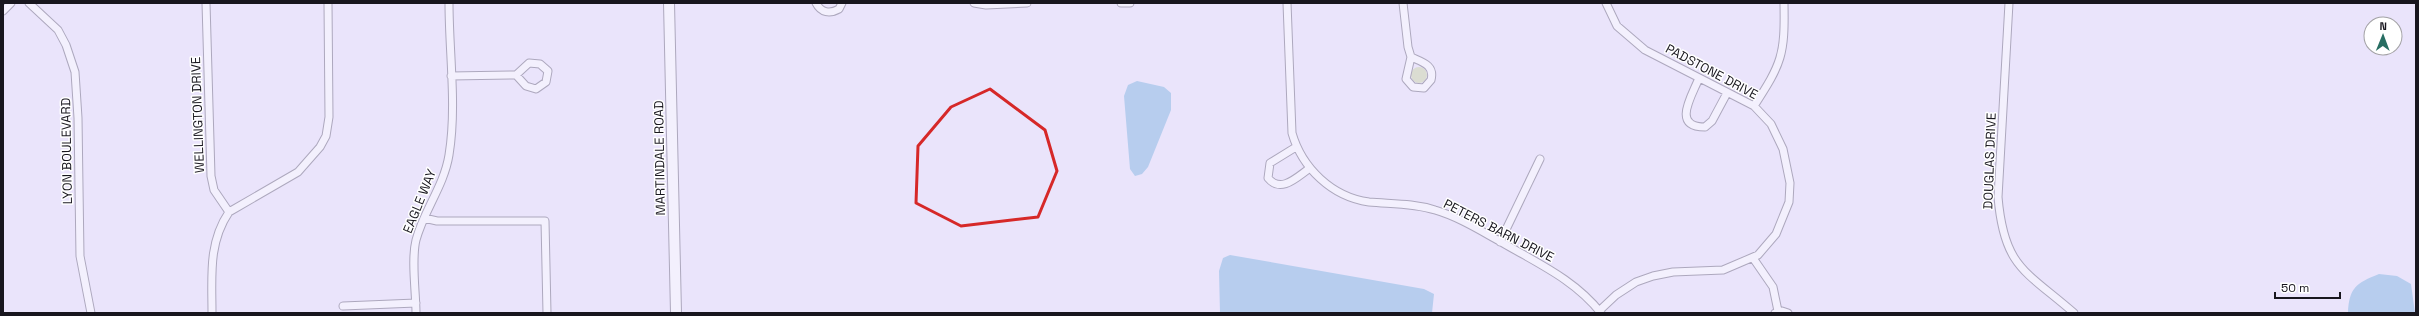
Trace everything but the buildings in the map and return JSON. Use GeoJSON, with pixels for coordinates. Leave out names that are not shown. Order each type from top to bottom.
{"type":"FeatureCollection","features":[{"type":"Feature","properties":{"kind":"street"},"geometry":{"type":"LineString","coordinates":[[3,12],[11,3]]}},
{"type":"Feature","properties":{"kind":"street","name":"LYON BOULEVARD"},"geometry":{"type":"LineString","coordinates":[[29,3],[58,30],[66,45],[75,72],[78,118],[80,256],[91,313]]}},
{"type":"Feature","properties":{"kind":"street","name":"WELLINGTON DRIVE"},"geometry":{"type":"LineString","coordinates":[[206,3],[211,176],[214,190],[229,212]]}},
{"type":"Feature","properties":{"kind":"street"},"geometry":{"type":"LineString","coordinates":[[212,313],[212,265],[215,240],[229,212],[298,172],[320,148],[326,136],[329,116],[328,3]]}},
{"type":"Feature","properties":{"kind":"street","name":"EAGLE WAY"},"geometry":{"type":"LineString","coordinates":[[416,313],[415,242],[424,218],[438,192],[449,155],[451,130],[451,76],[448,3]]}},
{"type":"Feature","properties":{"kind":"street","name":"MARTINDALE ROAD"},"geometry":{"type":"LineString","coordinates":[[669,3],[676,313]]}},
{"type":"Feature","properties":{"kind":"street"},"geometry":{"type":"LineString","coordinates":[[816,3],[822,11],[828,13],[839,9],[842,3]]}},
{"type":"Feature","properties":{"kind":"street"},"geometry":{"type":"LineString","coordinates":[[974,3],[986,5],[1027,3]]}},
{"type":"Feature","properties":{"kind":"street"},"geometry":{"type":"LineString","coordinates":[[1121,3],[1130,3]]}},
{"type":"Feature","properties":{"kind":"street","name":"PETERS BARN DRIVE"},"geometry":{"type":"LineString","coordinates":[[1286,3],[1290,114],[1296,147],[1310,168],[1335,191],[1350,198],[1369,202],[1414,204],[1453,216],[1559,274],[1584,293],[1600,312]]}},
{"type":"Feature","properties":{"kind":"street"},"geometry":{"type":"LineString","coordinates":[[1403,3],[1408,48],[1411,57],[1406,75],[1407,82],[1416,88],[1424,88],[1431,80],[1431,70],[1427,64],[1411,57]]}},
{"type":"Feature","properties":{"kind":"street","name":"PADSTONE DRIVE"},"geometry":{"type":"LineString","coordinates":[[1600,312],[1621,292],[1636,282],[1653,276],[1673,272],[1723,270],[1758,255],[1776,234],[1789,202],[1790,183],[1783,149],[1771,124],[1754,106],[1645,50],[1618,26],[1606,3]]}},
{"type":"Feature","properties":{"kind":"street"},"geometry":{"type":"LineString","coordinates":[[1754,106],[1777,71],[1782,57],[1785,38],[1784,3]]}},
{"type":"Feature","properties":{"kind":"street","name":"DOUGLAS DRIVE"},"geometry":{"type":"LineString","coordinates":[[2009,3],[1998,197],[2000,220],[2010,253],[2022,271],[2074,313]]}},
{"type":"Feature","properties":{"kind":"street"},"geometry":{"type":"LineString","coordinates":[[451,76],[516,75],[529,63],[540,64],[548,71],[546,82],[536,89],[526,86],[516,75]]}},
{"type":"Feature","properties":{"kind":"street"},"geometry":{"type":"LineString","coordinates":[[1699,78],[1685,113],[1687,122],[1694,127],[1705,128],[1712,121],[1727,93]]}},
{"type":"Feature","properties":{"kind":"street"},"geometry":{"type":"LineString","coordinates":[[1296,147],[1270,163],[1268,178],[1272,183],[1283,185],[1310,168]]}},
{"type":"Feature","properties":{"kind":"street"},"geometry":{"type":"LineString","coordinates":[[1500,242],[1540,159]]}},
{"type":"Feature","properties":{"kind":"street"},"geometry":{"type":"LineString","coordinates":[[424,218],[437,221],[545,221],[547,313]]}},
{"type":"Feature","properties":{"kind":"street"},"geometry":{"type":"LineString","coordinates":[[1753,258],[1766,273],[1773,287],[1776,312],[1788,313]]}},
{"type":"Feature","properties":{"kind":"street"},"geometry":{"type":"LineString","coordinates":[[344,306],[416,303]]}},
{"type":"Feature","properties":{"kind":"highlighted area"},"geometry":{"type":"Polygon","coordinates":[[[990,89],[1045,130],[1057,171],[1038,217],[961,226],[916,203],[918,146],[951,107],[990,89]]]}},
{"type":"Feature","properties":{"kind":"green space"},"geometry":{"type":"Polygon","coordinates":[[[1416,67],[1422,67],[1427,72],[1425,81],[1422,83],[1416,83],[1411,78],[1411,72],[1416,67]]]}},
{"type":"Feature","properties":{"kind":"water"},"geometry":{"type":"Polygon","coordinates":[[[1137,81],[1164,87],[1171,93],[1171,110],[1148,167],[1142,174],[1135,176],[1130,169],[1124,96],[1128,85],[1137,81]]]}},
{"type":"Feature","properties":{"kind":"water"},"geometry":{"type":"Polygon","coordinates":[[[1230,255],[1424,289],[1434,294],[1432,313],[1220,313],[1219,271],[1223,258],[1230,255]]]}},
{"type":"Feature","properties":{"kind":"water"},"geometry":{"type":"Polygon","coordinates":[[[2379,274],[2397,276],[2411,284],[2415,313],[2348,313],[2350,298],[2355,288],[2365,280],[2379,274]]]}}]}
